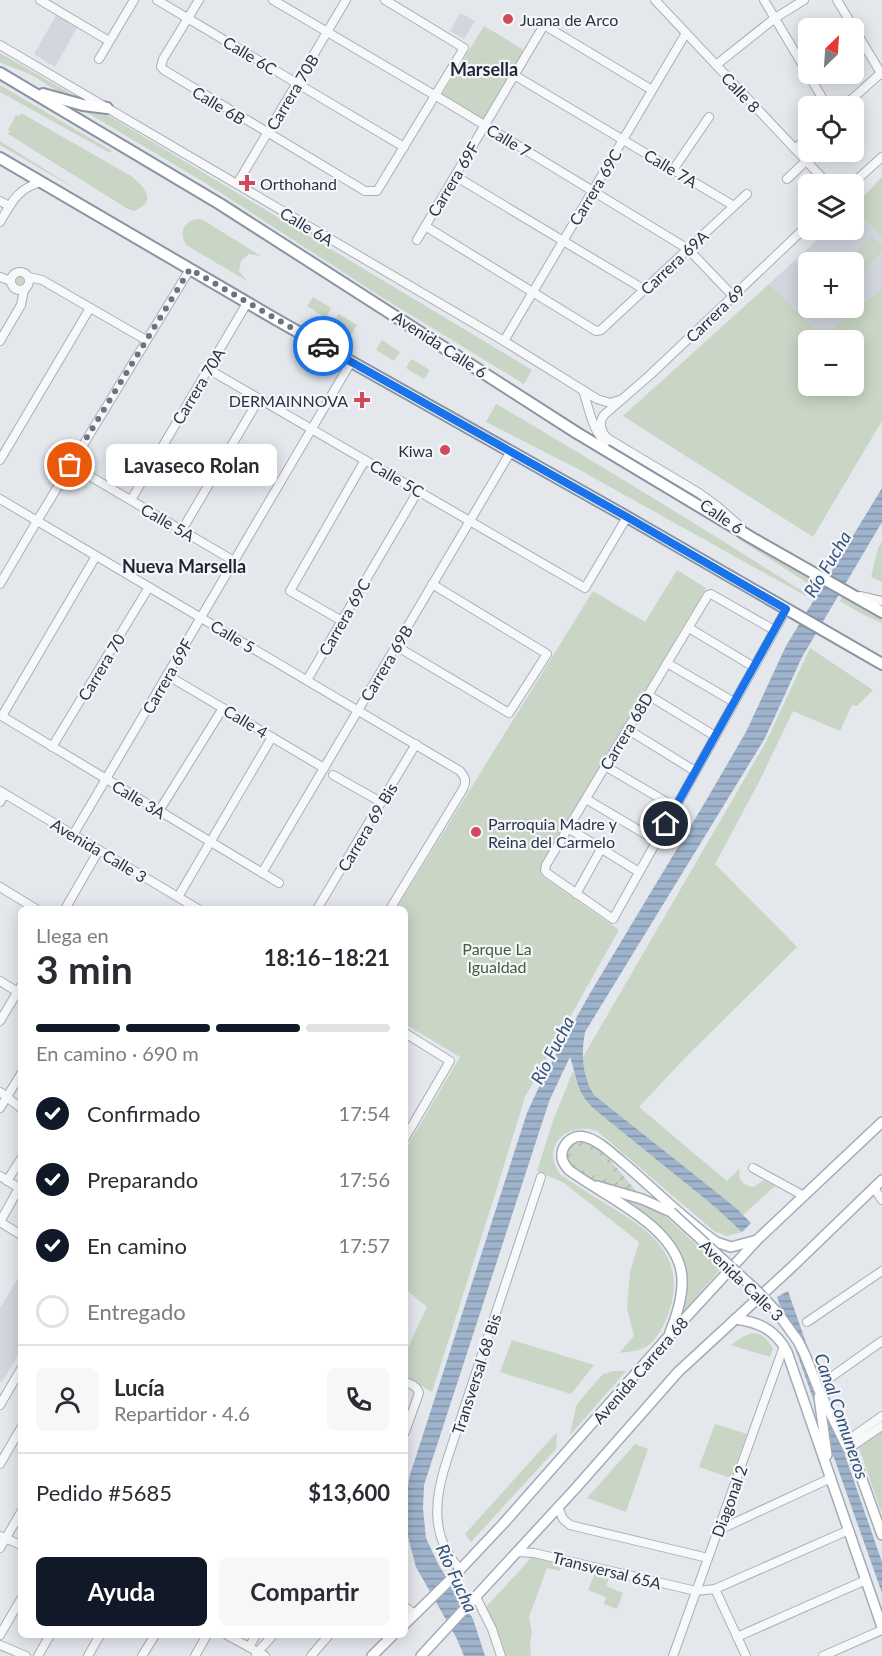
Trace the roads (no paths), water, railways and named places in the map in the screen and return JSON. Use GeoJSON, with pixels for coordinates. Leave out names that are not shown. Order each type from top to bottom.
{"type":"FeatureCollection","features":[{"type":"Feature","properties":{"kind":"highway","name":"Avenida Calle 6"},"geometry":{"type":"LineString","coordinates":[[0,73],[220,204],[578,433],[882,612]]}},
{"type":"Feature","properties":{"kind":"highway"},"geometry":{"type":"LineString","coordinates":[[29,90],[74,103],[107,108]]}},
{"type":"Feature","properties":{"kind":"highway"},"geometry":{"type":"LineString","coordinates":[[0,158],[247,303],[882,664]]}},
{"type":"Feature","properties":{"kind":"highway"},"geometry":{"type":"LineString","coordinates":[[578,433],[603,440]]}},
{"type":"Feature","properties":{"kind":"main road","name":"Avenida Carrera 68"},"geometry":{"type":"LineString","coordinates":[[408,1621],[458,1572],[560,1461],[668,1337],[758,1239],[882,1122]]}},
{"type":"Feature","properties":{"kind":"main road","name":"Avenida Calle 3"},"geometry":{"type":"LineString","coordinates":[[668,1337],[679,1307],[682,1290],[681,1272],[674,1253],[659,1233],[642,1218],[568,1170],[561,1158],[567,1142],[577,1136],[584,1136],[605,1149],[716,1242],[731,1247],[758,1239]]}},
{"type":"Feature","properties":{"kind":"main road","name":"Avenida Calle 3"},"geometry":{"type":"LineString","coordinates":[[605,1149],[643,1188],[756,1290],[777,1312],[798,1341],[839,1434],[859,1470]]}},
{"type":"Feature","properties":{"kind":"main road","name":"Avenida Calle 3"},"geometry":{"type":"LineString","coordinates":[[581,1179],[593,1185],[642,1198],[670,1212]]}},
{"type":"Feature","properties":{"kind":"main road","name":"Avenida Carrera 68"},"geometry":{"type":"LineString","coordinates":[[422,1656],[678,1372],[882,1180]]}},
{"type":"Feature","properties":{"kind":"main road","name":"Avenida Calle 3"},"geometry":{"type":"LineString","coordinates":[[735,1319],[765,1327],[776,1335],[784,1346],[882,1628]]}},
{"type":"Feature","properties":{"kind":"main road","name":"Avenida Calle 3"},"geometry":{"type":"LineString","coordinates":[[818,1388],[831,1478]]}},
{"type":"Feature","properties":{"kind":"main road","name":"Avenida Calle 3"},"geometry":{"type":"LineString","coordinates":[[850,1444],[882,1535]]}},
{"type":"Feature","properties":{"kind":"main road"},"geometry":{"type":"LineString","coordinates":[[372,1656],[390,1638]]}},
{"type":"Feature","properties":{"kind":"street"},"geometry":{"type":"LineString","coordinates":[[40,0],[109,40]]}},
{"type":"Feature","properties":{"kind":"street"},"geometry":{"type":"LineString","coordinates":[[99,58],[134,0]]}},
{"type":"Feature","properties":{"kind":"street","name":"Calle 6C"},"geometry":{"type":"LineString","coordinates":[[157,0],[404,147]]}},
{"type":"Feature","properties":{"kind":"street"},"geometry":{"type":"LineString","coordinates":[[188,18],[199,0]]}},
{"type":"Feature","properties":{"kind":"street","name":"Calle 7"},"geometry":{"type":"LineString","coordinates":[[273,0],[435,95],[688,249],[732,296]]}},
{"type":"Feature","properties":{"kind":"street","name":"Carrera 70B"},"geometry":{"type":"LineString","coordinates":[[237,184],[346,0]]}},
{"type":"Feature","properties":{"kind":"street"},"geometry":{"type":"LineString","coordinates":[[385,0],[464,48],[404,147]]}},
{"type":"Feature","properties":{"kind":"street","name":"Calle 8"},"geometry":{"type":"LineString","coordinates":[[655,0],[798,152]]}},
{"type":"Feature","properties":{"kind":"street"},"geometry":{"type":"LineString","coordinates":[[764,0],[821,96]]}},
{"type":"Feature","properties":{"kind":"street"},"geometry":{"type":"LineString","coordinates":[[716,65],[775,18],[804,0]]}},
{"type":"Feature","properties":{"kind":"street"},"geometry":{"type":"LineString","coordinates":[[837,0],[882,74],[856,96]]}},
{"type":"Feature","properties":{"kind":"street","name":"Calle 6B"},"geometry":{"type":"LineString","coordinates":[[188,18],[161,63],[164,70],[267,134],[365,191],[377,191],[404,147]]}},
{"type":"Feature","properties":{"kind":"street","name":"Carrera 69F"},"geometry":{"type":"LineString","coordinates":[[417,240],[544,25],[652,90]]}},
{"type":"Feature","properties":{"kind":"street","name":"Carrera 69C"},"geometry":{"type":"LineString","coordinates":[[504,341],[686,33]]}},
{"type":"Feature","properties":{"kind":"street","name":"Calle 6A"},"geometry":{"type":"LineString","coordinates":[[0,45],[504,341],[583,390]]}},
{"type":"Feature","properties":{"kind":"street","name":"Calle 7A"},"geometry":{"type":"LineString","coordinates":[[514,75],[734,206]]}},
{"type":"Feature","properties":{"kind":"street"},"geometry":{"type":"LineString","coordinates":[[673,170],[709,117]]}},
{"type":"Feature","properties":{"kind":"street"},"geometry":{"type":"LineString","coordinates":[[795,149],[798,146]]}},
{"type":"Feature","properties":{"kind":"street"},"geometry":{"type":"LineString","coordinates":[[863,174],[882,157]]}},
{"type":"Feature","properties":{"kind":"street"},"geometry":{"type":"LineString","coordinates":[[787,178],[805,162]]}},
{"type":"Feature","properties":{"kind":"street","name":"Calle 8"},"geometry":{"type":"LineString","coordinates":[[807,162],[818,174]]}},
{"type":"Feature","properties":{"kind":"street"},"geometry":{"type":"LineString","coordinates":[[455,176],[645,290]]}},
{"type":"Feature","properties":{"kind":"street"},"geometry":{"type":"LineString","coordinates":[[0,222],[22,190],[41,182]]}},
{"type":"Feature","properties":{"kind":"street","name":"Carrera 69A"},"geometry":{"type":"LineString","coordinates":[[533,292],[596,331],[601,330],[747,194]]}},
{"type":"Feature","properties":{"kind":"street"},"geometry":{"type":"LineString","coordinates":[[0,201],[9,206]]}},
{"type":"Feature","properties":{"kind":"street"},"geometry":{"type":"LineString","coordinates":[[425,226],[533,292]]}},
{"type":"Feature","properties":{"kind":"street","name":"Carrera 69"},"geometry":{"type":"LineString","coordinates":[[600,423],[604,415],[650,375],[798,234]]}},
{"type":"Feature","properties":{"kind":"street"},"geometry":{"type":"LineString","coordinates":[[1,579],[190,269]]}},
{"type":"Feature","properties":{"kind":"street"},"geometry":{"type":"LineString","coordinates":[[0,341],[21,305],[24,290],[30,283],[26,273],[20,271],[12,275],[11,281],[15,288],[24,290]]}},
{"type":"Feature","properties":{"kind":"street"},"geometry":{"type":"LineString","coordinates":[[0,277],[11,281]]}},
{"type":"Feature","properties":{"kind":"street"},"geometry":{"type":"LineString","coordinates":[[29,277],[42,280],[146,340]]}},
{"type":"Feature","properties":{"kind":"street","name":"Carrera 70A"},"geometry":{"type":"LineString","coordinates":[[131,500],[247,303]]}},
{"type":"Feature","properties":{"kind":"street"},"geometry":{"type":"LineString","coordinates":[[0,460],[90,308]]}},
{"type":"Feature","properties":{"kind":"street","name":"Carrera 69F"},"geometry":{"type":"LineString","coordinates":[[73,835],[351,362]]}},
{"type":"Feature","properties":{"kind":"street","name":"Calle 5C"},"geometry":{"type":"LineString","coordinates":[[208,369],[585,588],[627,517]]}},
{"type":"Feature","properties":{"kind":"street"},"geometry":{"type":"LineString","coordinates":[[583,390],[606,403],[620,400]]}},
{"type":"Feature","properties":{"kind":"street"},"geometry":{"type":"LineString","coordinates":[[583,390],[597,432],[603,440]]}},
{"type":"Feature","properties":{"kind":"street"},"geometry":{"type":"LineString","coordinates":[[182,530],[259,399]]}},
{"type":"Feature","properties":{"kind":"street","name":"Calle 6"},"geometry":{"type":"LineString","coordinates":[[600,423],[607,438],[707,499],[752,537]]}},
{"type":"Feature","properties":{"kind":"street","name":"Calle 6"},"geometry":{"type":"LineString","coordinates":[[603,440],[695,496],[752,537]]}},
{"type":"Feature","properties":{"kind":"street","name":"Carrera 69B"},"geometry":{"type":"LineString","coordinates":[[262,873],[510,453]]}},
{"type":"Feature","properties":{"kind":"street"},"geometry":{"type":"LineString","coordinates":[[342,621],[290,591],[365,460]]}},
{"type":"Feature","properties":{"kind":"street","name":"Calle 5A"},"geometry":{"type":"LineString","coordinates":[[70,465],[234,561]]}},
{"type":"Feature","properties":{"kind":"street","name":"Carrera 69C"},"geometry":{"type":"LineString","coordinates":[[307,680],[418,491]]}},
{"type":"Feature","properties":{"kind":"street","name":"Calle 5"},"geometry":{"type":"LineString","coordinates":[[0,499],[416,744],[464,776],[466,783],[464,789],[392,906]]}},
{"type":"Feature","properties":{"kind":"street"},"geometry":{"type":"LineString","coordinates":[[1,716],[96,556]]}},
{"type":"Feature","properties":{"kind":"street"},"geometry":{"type":"LineString","coordinates":[[396,646],[509,713],[546,654],[432,584]]}},
{"type":"Feature","properties":{"kind":"street","name":"Carrera 70"},"geometry":{"type":"LineString","coordinates":[[52,747],[149,587]]}},
{"type":"Feature","properties":{"kind":"street"},"geometry":{"type":"LineString","coordinates":[[848,593],[882,601]]}},
{"type":"Feature","properties":{"kind":"street","name":"Carrera 68D"},"geometry":{"type":"LineString","coordinates":[[576,894],[548,873],[545,870],[546,865],[709,594],[774,630]]}},
{"type":"Feature","properties":{"kind":"street"},"geometry":{"type":"LineString","coordinates":[[601,849],[576,894],[613,919],[774,630],[791,612]]}},
{"type":"Feature","properties":{"kind":"street"},"geometry":{"type":"LineString","coordinates":[[688,628],[754,667]]}},
{"type":"Feature","properties":{"kind":"street"},"geometry":{"type":"LineString","coordinates":[[667,663],[734,702]]}},
{"type":"Feature","properties":{"kind":"street","name":"Calle 4"},"geometry":{"type":"LineString","coordinates":[[167,675],[324,768]]}},
{"type":"Feature","properties":{"kind":"street"},"geometry":{"type":"LineString","coordinates":[[648,695],[715,736]]}},
{"type":"Feature","properties":{"kind":"street"},"geometry":{"type":"LineString","coordinates":[[159,811],[223,708]]}},
{"type":"Feature","properties":{"kind":"street","name":"Calle 3A"},"geometry":{"type":"LineString","coordinates":[[1,716],[279,883]]}},
{"type":"Feature","properties":{"kind":"street"},"geometry":{"type":"LineString","coordinates":[[627,729],[695,771]]}},
{"type":"Feature","properties":{"kind":"street"},"geometry":{"type":"LineString","coordinates":[[178,897],[272,737]]}},
{"type":"Feature","properties":{"kind":"street","name":"Carrera 69 Bis"},"geometry":{"type":"LineString","coordinates":[[321,906],[416,744]]}},
{"type":"Feature","properties":{"kind":"street"},"geometry":{"type":"LineString","coordinates":[[605,766],[675,807]]}},
{"type":"Feature","properties":{"kind":"street"},"geometry":{"type":"LineString","coordinates":[[333,775],[381,802]]}},
{"type":"Feature","properties":{"kind":"street"},"geometry":{"type":"LineString","coordinates":[[0,802],[2,792]]}},
{"type":"Feature","properties":{"kind":"street","name":"Avenida Calle 3"},"geometry":{"type":"LineString","coordinates":[[2,792],[190,906]]}},
{"type":"Feature","properties":{"kind":"street"},"geometry":{"type":"LineString","coordinates":[[586,798],[657,841]]}},
{"type":"Feature","properties":{"kind":"street"},"geometry":{"type":"LineString","coordinates":[[568,828],[639,872]]}},
{"type":"Feature","properties":{"kind":"street"},"geometry":{"type":"LineString","coordinates":[[67,906],[99,850]]}},
{"type":"Feature","properties":{"kind":"street"},"geometry":{"type":"LineString","coordinates":[[0,887],[31,906]]}},
{"type":"Feature","properties":{"kind":"street"},"geometry":{"type":"LineString","coordinates":[[0,981],[18,990]]}},
{"type":"Feature","properties":{"kind":"street"},"geometry":{"type":"LineString","coordinates":[[0,1021],[18,994]]}},
{"type":"Feature","properties":{"kind":"street"},"geometry":{"type":"LineString","coordinates":[[408,1039],[450,1061],[408,1133]]}},
{"type":"Feature","properties":{"kind":"street"},"geometry":{"type":"LineString","coordinates":[[0,1108],[3,1095],[18,1078]]}},
{"type":"Feature","properties":{"kind":"street"},"geometry":{"type":"LineString","coordinates":[[3,1095],[18,1106]]}},
{"type":"Feature","properties":{"kind":"street"},"geometry":{"type":"LineString","coordinates":[[18,1162],[4,1178],[18,1187]]}},
{"type":"Feature","properties":{"kind":"street"},"geometry":{"type":"LineString","coordinates":[[753,1168],[804,1196]]}},
{"type":"Feature","properties":{"kind":"street","name":"Transversal 68 Bis"},"geometry":{"type":"LineString","coordinates":[[458,1572],[443,1545],[439,1530],[440,1487],[541,1177]]}},
{"type":"Feature","properties":{"kind":"street"},"geometry":{"type":"LineString","coordinates":[[784,1185],[795,1204]]}},
{"type":"Feature","properties":{"kind":"street"},"geometry":{"type":"LineString","coordinates":[[874,1188],[882,1200]]}},
{"type":"Feature","properties":{"kind":"street"},"geometry":{"type":"LineString","coordinates":[[18,1190],[0,1222],[18,1233]]}},
{"type":"Feature","properties":{"kind":"street"},"geometry":{"type":"LineString","coordinates":[[807,1322],[882,1271]]}},
{"type":"Feature","properties":{"kind":"street"},"geometry":{"type":"LineString","coordinates":[[827,1380],[882,1341]]}},
{"type":"Feature","properties":{"kind":"street","name":"Diagonal 2"},"geometry":{"type":"LineString","coordinates":[[673,1656],[784,1346]]}},
{"type":"Feature","properties":{"kind":"street"},"geometry":{"type":"LineString","coordinates":[[0,1405],[18,1374]]}},
{"type":"Feature","properties":{"kind":"street"},"geometry":{"type":"LineString","coordinates":[[408,1384],[419,1393],[408,1424]]}},
{"type":"Feature","properties":{"kind":"street"},"geometry":{"type":"LineString","coordinates":[[850,1444],[882,1416]]}},
{"type":"Feature","properties":{"kind":"street"},"geometry":{"type":"LineString","coordinates":[[850,1444],[882,1426]]}},
{"type":"Feature","properties":{"kind":"street"},"geometry":{"type":"LineString","coordinates":[[0,1464],[18,1437]]}},
{"type":"Feature","properties":{"kind":"street"},"geometry":{"type":"LineString","coordinates":[[719,1530],[831,1478]]}},
{"type":"Feature","properties":{"kind":"street"},"geometry":{"type":"LineString","coordinates":[[558,1507],[563,1519],[570,1525],[708,1558]]}},
{"type":"Feature","properties":{"kind":"street"},"geometry":{"type":"LineString","coordinates":[[0,1548],[3,1538],[18,1516]]}},
{"type":"Feature","properties":{"kind":"street","name":"Transversal 65A"},"geometry":{"type":"LineString","coordinates":[[517,1552],[534,1552],[696,1591],[715,1589],[849,1530]]}},
{"type":"Feature","properties":{"kind":"street"},"geometry":{"type":"LineString","coordinates":[[3,1538],[18,1544]]}},
{"type":"Feature","properties":{"kind":"street"},"geometry":{"type":"LineString","coordinates":[[737,1637],[866,1580]]}},
{"type":"Feature","properties":{"kind":"street"},"geometry":{"type":"LineString","coordinates":[[715,1589],[746,1656]]}},
{"type":"Feature","properties":{"kind":"street"},"geometry":{"type":"LineString","coordinates":[[476,1596],[492,1629],[501,1656]]}},
{"type":"Feature","properties":{"kind":"street"},"geometry":{"type":"LineString","coordinates":[[0,1635],[18,1604]]}},
{"type":"Feature","properties":{"kind":"street"},"geometry":{"type":"LineString","coordinates":[[408,1609],[415,1614]]}},
{"type":"Feature","properties":{"kind":"street"},"geometry":{"type":"LineString","coordinates":[[823,1656],[882,1628]]}},
{"type":"Feature","properties":{"kind":"street"},"geometry":{"type":"LineString","coordinates":[[38,1656],[48,1638]]}},
{"type":"Feature","properties":{"kind":"street"},"geometry":{"type":"LineString","coordinates":[[88,1656],[98,1638]]}},
{"type":"Feature","properties":{"kind":"street"},"geometry":{"type":"LineString","coordinates":[[142,1656],[153,1638]]}},
{"type":"Feature","properties":{"kind":"street"},"geometry":{"type":"LineString","coordinates":[[195,1656],[205,1638]]}},
{"type":"Feature","properties":{"kind":"street"},"geometry":{"type":"LineString","coordinates":[[232,1638],[259,1655],[271,1638]]}},
{"type":"Feature","properties":{"kind":"street"},"geometry":{"type":"LineString","coordinates":[[249,1647],[254,1638]]}},
{"type":"Feature","properties":{"kind":"street"},"geometry":{"type":"LineString","coordinates":[[310,1656],[326,1638]]}},
{"type":"Feature","properties":{"kind":"street"},"geometry":{"type":"LineString","coordinates":[[0,1645],[26,1656]]}},
{"type":"Feature","properties":{"kind":"water"},"geometry":{"type":"Polygon","coordinates":[[[882,488],[882,522],[802,657],[765,738],[585,1032],[584,1065],[587,1080],[594,1095],[736,1208],[751,1223],[742,1232],[715,1207],[594,1109],[580,1091],[570,1057],[550,1099],[424,1485],[423,1509],[426,1538],[438,1564],[473,1619],[485,1656],[464,1656],[457,1639],[416,1567],[408,1537],[409,1478],[527,1113],[544,1076],[589,995],[746,732],[786,646],[882,488]]]}},
{"type":"Feature","properties":{"kind":"water"},"geometry":{"type":"Polygon","coordinates":[[[788,1291],[882,1562],[882,1593],[777,1297],[788,1291]]]}},
{"type":"Feature","properties":{"kind":"place","name":"Juana de Arco"},"geometry":{"type":"Point","coordinates":[508,19]}},
{"type":"Feature","properties":{"kind":"place","name":"Orthohand"},"geometry":{"type":"Point","coordinates":[247,183]}},
{"type":"Feature","properties":{"kind":"place","name":"DERMAINNOVA"},"geometry":{"type":"Point","coordinates":[362,400]}},
{"type":"Feature","properties":{"kind":"place","name":"Kiwa"},"geometry":{"type":"Point","coordinates":[445,450]}},
{"type":"Feature","properties":{"kind":"place","name":"Lavaseco Rolan"},"geometry":{"type":"Point","coordinates":[70,465]}},
{"type":"Feature","properties":{"kind":"place","name":"Parroquia Madre y Reina del Carmelo"},"geometry":{"type":"Point","coordinates":[476,832]}},
{"type":"Feature","properties":{"kind":"district","name":"Marsella"},"geometry":{"type":"Point","coordinates":[484,69]}},
{"type":"Feature","properties":{"kind":"district","name":"Nueva Marsella"},"geometry":{"type":"Point","coordinates":[184,566]}},
{"type":"Feature","properties":{"kind":"water label","name":"Río Fucha"},"geometry":{"type":"Point","coordinates":[827,564]}},
{"type":"Feature","properties":{"kind":"water label","name":"Río Fucha"},"geometry":{"type":"Point","coordinates":[552,1050]}},
{"type":"Feature","properties":{"kind":"water label","name":"Canal Comuneros"},"geometry":{"type":"Point","coordinates":[842,1416]}},
{"type":"Feature","properties":{"kind":"water label","name":"Río Fucha"},"geometry":{"type":"Point","coordinates":[457,1578]}},
{"type":"Feature","properties":{"kind":"park label","name":"Parque La Igualdad"},"geometry":{"type":"Point","coordinates":[497,957]}}]}
